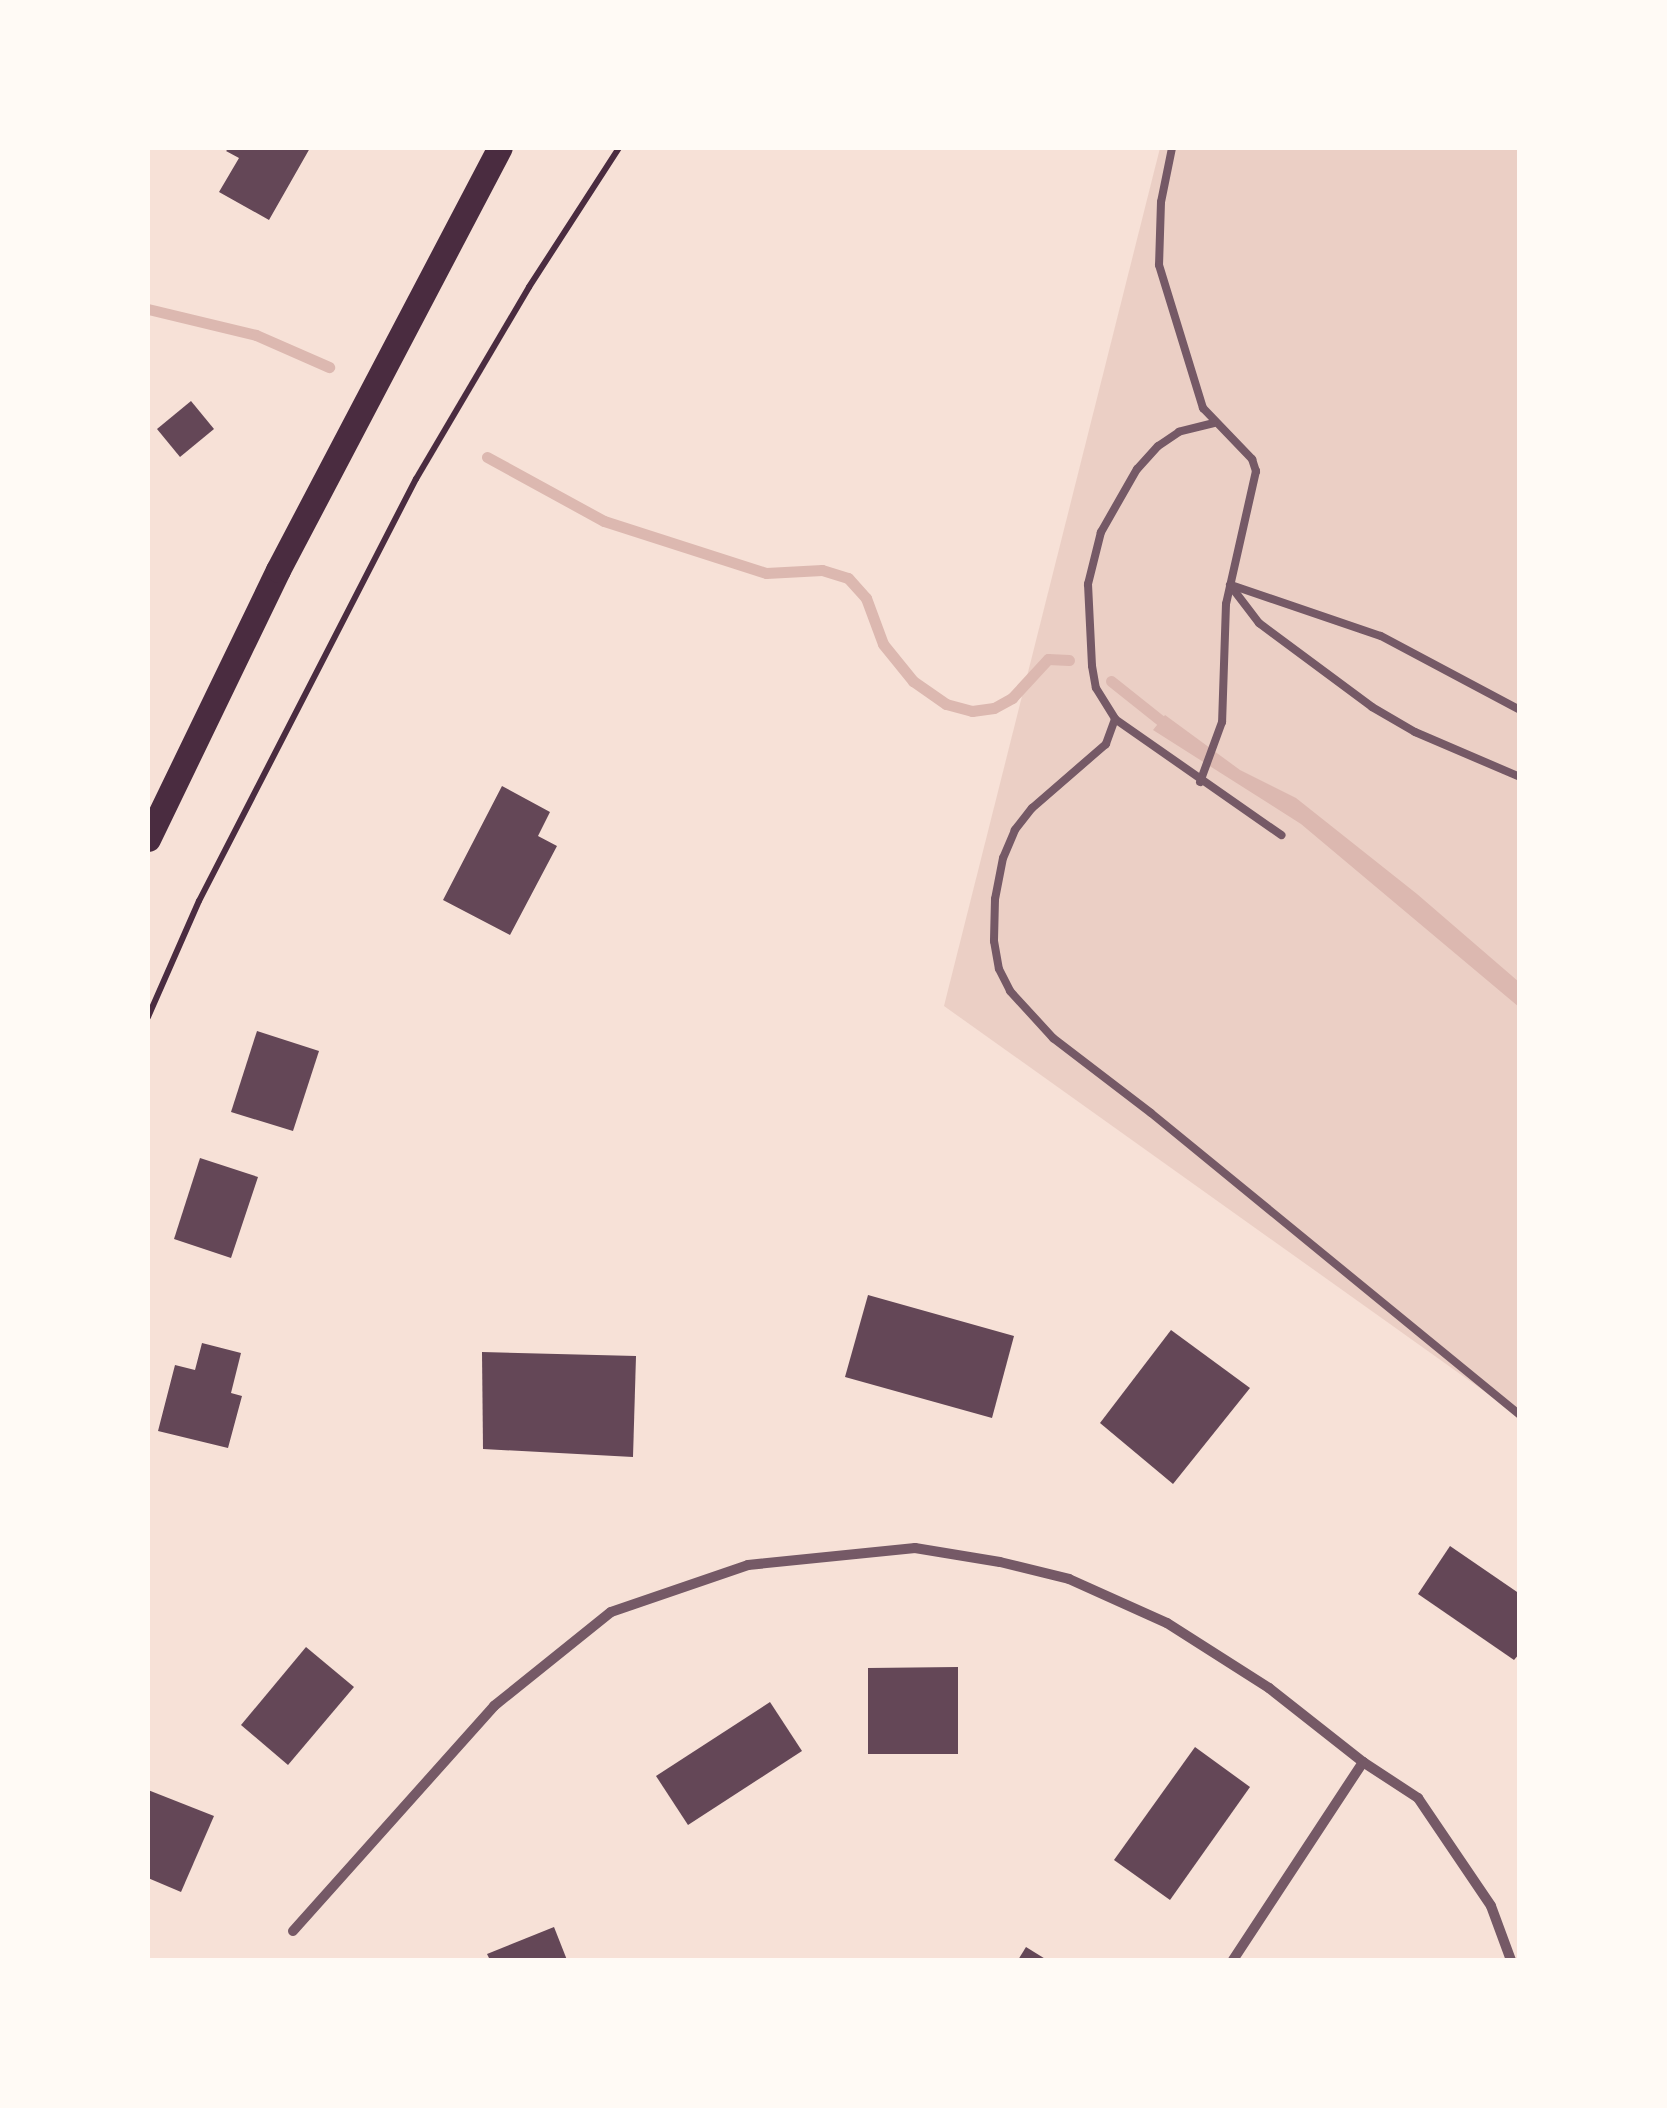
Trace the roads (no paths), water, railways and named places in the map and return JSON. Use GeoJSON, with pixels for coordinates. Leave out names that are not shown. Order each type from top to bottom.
{"type":"FeatureCollection","features":[{"type":"Feature","properties":{"kind":"main road"},"geometry":{"type":"LineString","coordinates":[[148,839],[278,570],[500,148]]}},
{"type":"Feature","properties":{"kind":"street"},"geometry":{"type":"LineString","coordinates":[[293,1931],[508,1694],[611,1612],[748,1565],[915,1548],[1000,1562],[1069,1579],[1167,1623],[1269,1688],[1363,1762],[1418,1798],[1491,1906],[1511,1960]]}},
{"type":"Feature","properties":{"kind":"street"},"geometry":{"type":"LineString","coordinates":[[1234,1960],[1363,1762]]}},
{"type":"Feature","properties":{"kind":"lane"},"geometry":{"type":"LineString","coordinates":[[1172,148],[1161,202],[1160,265],[1194,386],[1214,424],[1252,459],[1256,471],[1230,585],[1220,734],[1202,778]]}},
{"type":"Feature","properties":{"kind":"lane"},"geometry":{"type":"LineString","coordinates":[[1214,424],[1179,432],[1158,446],[1137,469],[1092,558],[1088,619],[1092,666],[1096,688],[1115,719],[1281,835]]}},
{"type":"Feature","properties":{"kind":"lane"},"geometry":{"type":"LineString","coordinates":[[1230,585],[1381,636],[1520,710]]}},
{"type":"Feature","properties":{"kind":"lane"},"geometry":{"type":"LineString","coordinates":[[1230,585],[1259,623],[1372,707],[1414,732],[1520,777]]}},
{"type":"Feature","properties":{"kind":"lane"},"geometry":{"type":"LineString","coordinates":[[1115,719],[1106,744],[1032,808],[1003,858],[995,899],[994,941],[998,969],[1010,991],[1053,1038],[1167,1126],[1520,1415]]}},
{"type":"Feature","properties":{"kind":"waterway"},"geometry":{"type":"LineString","coordinates":[[148,309],[256,335],[329,367]]}},
{"type":"Feature","properties":{"kind":"waterway"},"geometry":{"type":"LineString","coordinates":[[487,457],[604,521],[766,573],[822,570],[848,578],[866,598],[883,644],[913,681],[946,704],[972,711],[994,708],[1012,698],[1048,659],[1069,660]]}},
{"type":"Feature","properties":{"kind":"waterway"},"geometry":{"type":"LineString","coordinates":[[1111,681],[1170,728]]}}]}
